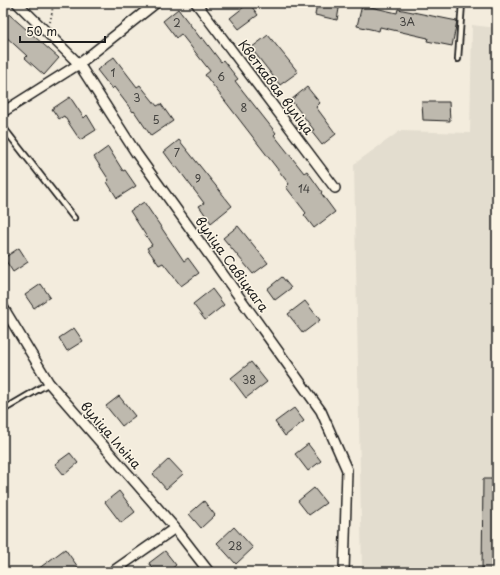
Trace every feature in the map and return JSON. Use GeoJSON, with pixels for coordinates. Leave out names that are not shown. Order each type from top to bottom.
{"type":"FeatureCollection","features":[{"type":"Feature","properties":{"kind":"street","name":"вуліца Савіцкага"},"geometry":{"type":"LineString","coordinates":[[17,3],[78,64],[136,153],[321,411],[347,470],[344,572]]}},
{"type":"Feature","properties":{"kind":"street"},"geometry":{"type":"LineString","coordinates":[[3,112],[78,64],[156,3]]}},
{"type":"Feature","properties":{"kind":"street","name":"Кветкавая вуліца"},"geometry":{"type":"LineString","coordinates":[[196,3],[335,188]]}},
{"type":"Feature","properties":{"kind":"street","name":"вуліца Ільіна"},"geometry":{"type":"LineString","coordinates":[[3,307],[49,383],[175,528],[209,572]]}},
{"type":"Feature","properties":{"kind":"street"},"geometry":{"type":"LineString","coordinates":[[112,572],[175,528]]}},
{"type":"Feature","properties":{"kind":"lane"},"geometry":{"type":"LineString","coordinates":[[458,59],[462,3]]}},
{"type":"Feature","properties":{"kind":"lane"},"geometry":{"type":"LineString","coordinates":[[3,127],[74,218]]}},
{"type":"Feature","properties":{"kind":"lane"},"geometry":{"type":"LineString","coordinates":[[3,410],[49,383]]}},
{"type":"Feature","properties":{"kind":"path"},"geometry":{"type":"LineString","coordinates":[[46,32],[52,13],[53,3]]}},
{"type":"Feature","properties":{"kind":"shaded area"},"geometry":{"type":"Polygon","coordinates":[[[472,25],[497,28],[497,572],[362,572],[354,164],[400,131],[470,133],[472,25]]]}},
{"type":"Feature","properties":{"kind":"building"},"geometry":{"type":"Polygon","coordinates":[[[249,3],[258,15],[239,29],[230,18],[249,3]]]}},
{"type":"Feature","properties":{"kind":"building"},"geometry":{"type":"Polygon","coordinates":[[[317,3],[340,3],[337,20],[315,15],[317,3]]]}},
{"type":"Feature","properties":{"kind":"building"},"geometry":{"type":"Polygon","coordinates":[[[362,5],[397,13],[398,9],[457,21],[452,46],[427,41],[428,38],[380,27],[379,31],[357,26],[362,5]]]}},
{"type":"Feature","properties":{"kind":"building"},"geometry":{"type":"Polygon","coordinates":[[[3,9],[59,58],[44,75],[25,58],[27,56],[3,34],[3,9]]]}},
{"type":"Feature","properties":{"kind":"building"},"geometry":{"type":"Polygon","coordinates":[[[178,9],[201,39],[202,37],[221,62],[223,60],[238,79],[235,81],[276,133],[274,135],[304,173],[307,171],[335,212],[314,228],[304,215],[306,213],[286,187],[289,184],[205,75],[210,71],[181,34],[176,38],[163,21],[178,9]]]}},
{"type":"Feature","properties":{"kind":"building"},"geometry":{"type":"Polygon","coordinates":[[[268,35],[298,72],[280,85],[251,48],[268,35]]]}},
{"type":"Feature","properties":{"kind":"building"},"geometry":{"type":"Polygon","coordinates":[[[114,57],[137,87],[140,85],[157,106],[161,104],[173,121],[151,136],[134,111],[133,112],[114,87],[112,89],[97,70],[114,57]]]}},
{"type":"Feature","properties":{"kind":"building"},"geometry":{"type":"Polygon","coordinates":[[[307,87],[320,103],[316,107],[336,134],[322,145],[311,131],[314,130],[291,100],[307,87]]]}},
{"type":"Feature","properties":{"kind":"building"},"geometry":{"type":"Polygon","coordinates":[[[70,97],[84,118],[87,115],[96,130],[80,140],[64,116],[59,119],[52,109],[70,97]]]}},
{"type":"Feature","properties":{"kind":"building"},"geometry":{"type":"Polygon","coordinates":[[[422,102],[449,102],[450,121],[423,120],[422,102]]]}},
{"type":"Feature","properties":{"kind":"building"},"geometry":{"type":"Polygon","coordinates":[[[179,140],[232,206],[211,223],[199,206],[204,203],[164,152],[179,140]]]}},
{"type":"Feature","properties":{"kind":"building"},"geometry":{"type":"Polygon","coordinates":[[[108,147],[123,171],[125,170],[136,186],[117,198],[107,182],[109,180],[94,157],[108,147]]]}},
{"type":"Feature","properties":{"kind":"building"},"geometry":{"type":"Polygon","coordinates":[[[144,202],[184,261],[188,258],[199,273],[181,286],[163,263],[159,265],[147,248],[152,245],[130,211],[144,202]]]}},
{"type":"Feature","properties":{"kind":"building"},"geometry":{"type":"Polygon","coordinates":[[[238,226],[268,263],[253,274],[223,238],[238,226]]]}},
{"type":"Feature","properties":{"kind":"building"},"geometry":{"type":"Polygon","coordinates":[[[19,248],[28,262],[13,272],[4,258],[19,248]]]}},
{"type":"Feature","properties":{"kind":"building"},"geometry":{"type":"Polygon","coordinates":[[[282,277],[291,288],[275,300],[267,289],[282,277]]]}},
{"type":"Feature","properties":{"kind":"building"},"geometry":{"type":"Polygon","coordinates":[[[41,284],[50,297],[34,308],[25,295],[41,284]]]}},
{"type":"Feature","properties":{"kind":"building"},"geometry":{"type":"Polygon","coordinates":[[[212,289],[224,305],[205,320],[193,304],[212,289]]]}},
{"type":"Feature","properties":{"kind":"building"},"geometry":{"type":"Polygon","coordinates":[[[305,301],[320,320],[303,333],[288,314],[305,301]]]}},
{"type":"Feature","properties":{"kind":"building"},"geometry":{"type":"Polygon","coordinates":[[[74,328],[83,341],[67,351],[59,338],[74,328]]]}},
{"type":"Feature","properties":{"kind":"building"},"geometry":{"type":"Polygon","coordinates":[[[251,362],[267,382],[246,398],[231,378],[251,362]]]}},
{"type":"Feature","properties":{"kind":"building"},"geometry":{"type":"Polygon","coordinates":[[[119,396],[135,416],[122,426],[106,406],[119,396]]]}},
{"type":"Feature","properties":{"kind":"building"},"geometry":{"type":"Polygon","coordinates":[[[294,408],[304,421],[285,436],[275,422],[294,408]]]}},
{"type":"Feature","properties":{"kind":"building"},"geometry":{"type":"Polygon","coordinates":[[[308,444],[321,461],[308,471],[295,454],[308,444]]]}},
{"type":"Feature","properties":{"kind":"building"},"geometry":{"type":"Polygon","coordinates":[[[70,453],[78,463],[64,475],[55,464],[70,453]]]}},
{"type":"Feature","properties":{"kind":"building"},"geometry":{"type":"Polygon","coordinates":[[[169,459],[183,474],[166,489],[153,474],[169,459]]]}},
{"type":"Feature","properties":{"kind":"building"},"geometry":{"type":"Polygon","coordinates":[[[483,479],[496,479],[495,572],[482,572],[483,479]]]}},
{"type":"Feature","properties":{"kind":"building"},"geometry":{"type":"Polygon","coordinates":[[[314,488],[326,503],[309,515],[298,501],[314,488]]]}},
{"type":"Feature","properties":{"kind":"building"},"geometry":{"type":"Polygon","coordinates":[[[119,491],[135,512],[121,523],[105,502],[119,491]]]}},
{"type":"Feature","properties":{"kind":"building"},"geometry":{"type":"Polygon","coordinates":[[[204,501],[215,515],[201,528],[189,514],[204,501]]]}},
{"type":"Feature","properties":{"kind":"building"},"geometry":{"type":"Polygon","coordinates":[[[234,527],[253,548],[236,564],[217,543],[234,527]]]}},
{"type":"Feature","properties":{"kind":"building"},"geometry":{"type":"Polygon","coordinates":[[[65,549],[78,567],[71,572],[34,572],[65,549]]]}},
{"type":"Feature","properties":{"kind":"building"},"geometry":{"type":"Polygon","coordinates":[[[165,551],[176,565],[168,572],[156,572],[149,563],[165,551]]]}}]}
